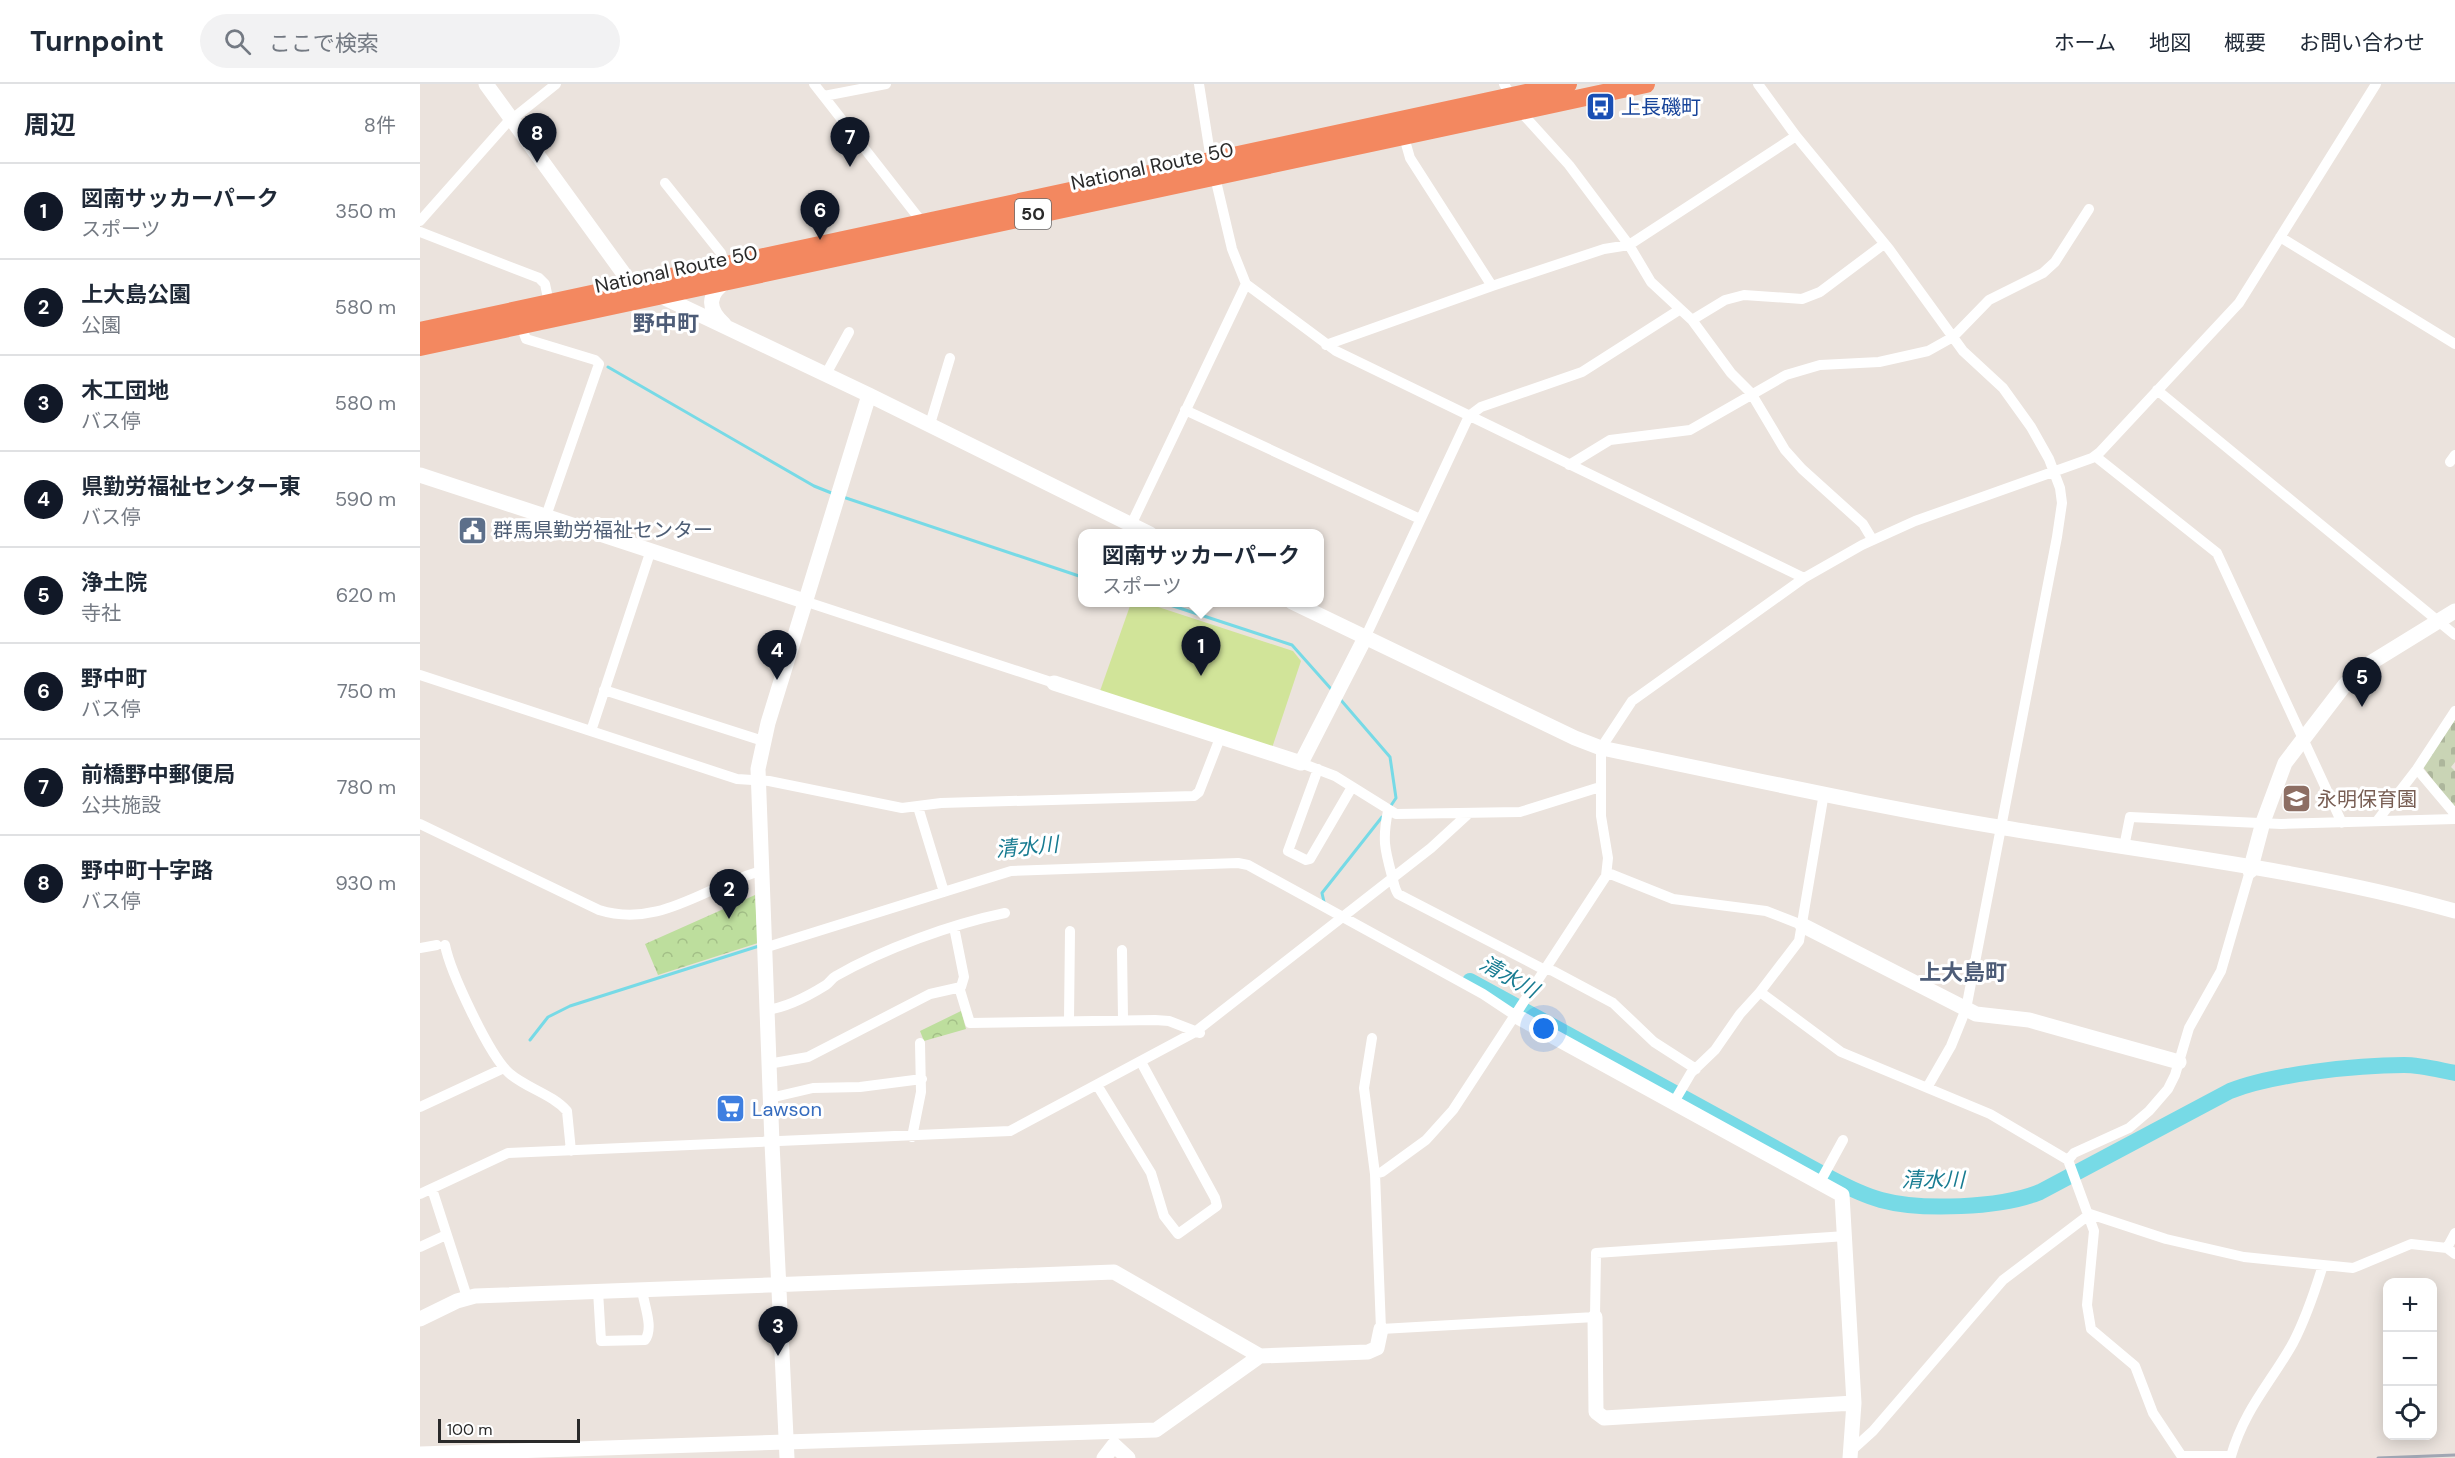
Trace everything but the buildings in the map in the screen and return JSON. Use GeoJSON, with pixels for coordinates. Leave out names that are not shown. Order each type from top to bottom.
{"type":"FeatureCollection","features":[{"type":"Feature","properties":{"kind":"highway","name":"National Route 50"},"geometry":{"type":"LineString","coordinates":[[420,331],[634,285],[726,273],[1213,168],[1568,84]]}},
{"type":"Feature","properties":{"kind":"highway","name":"National Route 50"},"geometry":{"type":"LineString","coordinates":[[1213,168],[1404,137],[1511,97],[1646,84]]}},
{"type":"Feature","properties":{"kind":"highway","name":"National Route 50"},"geometry":{"type":"LineString","coordinates":[[420,347],[660,295],[726,273]]}},
{"type":"Feature","properties":{"kind":"street"},"geometry":{"type":"LineString","coordinates":[[486,84],[625,277],[634,285],[660,295],[930,424],[1139,529]]}},
{"type":"Feature","properties":{"kind":"street"},"geometry":{"type":"LineString","coordinates":[[420,221],[512,119],[555,84]]}},
{"type":"Feature","properties":{"kind":"street"},"geometry":{"type":"LineString","coordinates":[[814,84],[927,229]]}},
{"type":"Feature","properties":{"kind":"street"},"geometry":{"type":"LineString","coordinates":[[824,96],[886,84]]}},
{"type":"Feature","properties":{"kind":"street"},"geometry":{"type":"LineString","coordinates":[[1199,84],[1213,168],[1232,249],[1246,284],[1326,345],[1804,578]]}},
{"type":"Feature","properties":{"kind":"street"},"geometry":{"type":"LineString","coordinates":[[1758,84],[1796,136],[1884,243],[1963,351],[2003,388],[2031,427],[2054,472],[2062,502],[1966,1009],[1951,1046],[1928,1086]]}},
{"type":"Feature","properties":{"kind":"street"},"geometry":{"type":"LineString","coordinates":[[1376,1174],[1415,1149],[1446,1119],[1608,873],[1600,787],[1601,748],[1632,701],[1804,578],[1872,539],[1915,521],[2094,456],[2239,303],[2376,84]]}},
{"type":"Feature","properties":{"kind":"street"},"geometry":{"type":"LineString","coordinates":[[1511,97],[1569,165],[1629,245],[1651,282],[1692,320],[1731,373],[1751,393],[1785,450],[1802,469],[1863,524],[1872,539]]}},
{"type":"Feature","properties":{"kind":"street"},"geometry":{"type":"LineString","coordinates":[[1326,345],[1604,249],[1629,245],[1796,136]]}},
{"type":"Feature","properties":{"kind":"street"},"geometry":{"type":"LineString","coordinates":[[1404,137],[1410,158],[1492,286]]}},
{"type":"Feature","properties":{"kind":"street"},"geometry":{"type":"LineString","coordinates":[[665,183],[721,253],[726,273],[711,299],[713,310],[726,326]]}},
{"type":"Feature","properties":{"kind":"street"},"geometry":{"type":"LineString","coordinates":[[1569,465],[1610,440],[1690,430],[1786,375],[1820,366],[1879,362],[1928,351],[1953,337],[1989,300],[2043,273],[2055,262],[2089,209]]}},
{"type":"Feature","properties":{"kind":"street"},"geometry":{"type":"LineString","coordinates":[[420,232],[539,278],[545,284],[549,303]]}},
{"type":"Feature","properties":{"kind":"street"},"geometry":{"type":"LineString","coordinates":[[2280,237],[2455,344]]}},
{"type":"Feature","properties":{"kind":"street"},"geometry":{"type":"LineString","coordinates":[[1692,320],[1725,300],[1744,294],[1802,299],[1820,292],[1884,243]]}},
{"type":"Feature","properties":{"kind":"street"},"geometry":{"type":"LineString","coordinates":[[1131,525],[1246,284]]}},
{"type":"Feature","properties":{"kind":"street"},"geometry":{"type":"LineString","coordinates":[[1301,763],[1365,638],[1469,416],[1481,407],[1582,372],[1679,310]]}},
{"type":"Feature","properties":{"kind":"street"},"geometry":{"type":"LineString","coordinates":[[521,325],[526,339],[595,360],[599,364],[546,516]]}},
{"type":"Feature","properties":{"kind":"street"},"geometry":{"type":"LineString","coordinates":[[826,374],[849,332]]}},
{"type":"Feature","properties":{"kind":"street"},"geometry":{"type":"LineString","coordinates":[[930,424],[950,358]]}},
{"type":"Feature","properties":{"kind":"street"},"geometry":{"type":"LineString","coordinates":[[2157,390],[2455,635]]}},
{"type":"Feature","properties":{"kind":"street"},"geometry":{"type":"LineString","coordinates":[[787,1450],[757,781],[763,741],[804,601],[869,395]]}},
{"type":"Feature","properties":{"kind":"street"},"geometry":{"type":"LineString","coordinates":[[1185,410],[1420,519]]}},
{"type":"Feature","properties":{"kind":"street"},"geometry":{"type":"LineString","coordinates":[[2094,456],[2217,553],[2342,823]]}},
{"type":"Feature","properties":{"kind":"street"},"geometry":{"type":"LineString","coordinates":[[420,475],[1301,763],[1335,776],[1389,812],[1413,815],[1520,813],[1600,787]]}},
{"type":"Feature","properties":{"kind":"street"},"geometry":{"type":"LineString","coordinates":[[591,731],[651,550]]}},
{"type":"Feature","properties":{"kind":"street"},"geometry":{"type":"LineString","coordinates":[[1300,607],[1601,748],[2001,827],[2412,899],[2455,911]]}},
{"type":"Feature","properties":{"kind":"street"},"geometry":{"type":"LineString","coordinates":[[2068,1160],[2074,1153],[2119,1134],[2144,1116],[2168,1089],[2189,1028],[2220,970],[2251,870],[2263,822],[2285,763],[2359,670],[2455,611]]}},
{"type":"Feature","properties":{"kind":"street"},"geometry":{"type":"LineString","coordinates":[[420,675],[737,779],[769,781],[902,808],[941,803],[1194,796],[1199,792],[1220,738]]}},
{"type":"Feature","properties":{"kind":"street"},"geometry":{"type":"LineString","coordinates":[[604,690],[763,741]]}},
{"type":"Feature","properties":{"kind":"street"},"geometry":{"type":"LineString","coordinates":[[2377,821],[2417,769],[2455,711]]}},
{"type":"Feature","properties":{"kind":"street"},"geometry":{"type":"LineString","coordinates":[[1318,769],[1288,851],[1306,860],[1310,859],[1352,787]]}},
{"type":"Feature","properties":{"kind":"street"},"geometry":{"type":"LineString","coordinates":[[2417,769],[2455,816]]}},
{"type":"Feature","properties":{"kind":"street"},"geometry":{"type":"LineString","coordinates":[[1677,1098],[1696,1069],[1715,1050],[1740,1014],[1799,941],[1824,793]]}},
{"type":"Feature","properties":{"kind":"street"},"geometry":{"type":"LineString","coordinates":[[918,807],[944,892]]}},
{"type":"Feature","properties":{"kind":"street"},"geometry":{"type":"LineString","coordinates":[[1389,812],[1383,843],[1394,888],[1404,898],[1613,1003],[1654,1042],[1696,1069]]}},
{"type":"Feature","properties":{"kind":"street"},"geometry":{"type":"LineString","coordinates":[[420,1194],[508,1153],[1006,1133],[1198,1033],[1456,828],[1467,815]]}},
{"type":"Feature","properties":{"kind":"street"},"geometry":{"type":"LineString","coordinates":[[2124,847],[2130,817],[2342,823],[2455,816]]}},
{"type":"Feature","properties":{"kind":"street"},"geometry":{"type":"LineString","coordinates":[[420,824],[587,904],[616,914],[637,915],[666,911],[761,871]]}},
{"type":"Feature","properties":{"kind":"street"},"geometry":{"type":"LineString","coordinates":[[764,948],[1011,871],[1238,863],[1248,865],[1823,1177],[1842,1195],[1854,1403],[1851,1454]]}},
{"type":"Feature","properties":{"kind":"street"},"geometry":{"type":"LineString","coordinates":[[1608,873],[1673,900],[1766,911],[1802,925],[1985,1017],[2029,1020],[2179,1062]]}},
{"type":"Feature","properties":{"kind":"street"},"geometry":{"type":"LineString","coordinates":[[766,1010],[776,1008],[822,987],[835,976],[888,950],[954,927],[1005,913]]}},
{"type":"Feature","properties":{"kind":"street"},"geometry":{"type":"LineString","coordinates":[[768,1064],[808,1057],[930,994],[963,985],[964,977],[954,927]]}},
{"type":"Feature","properties":{"kind":"street"},"geometry":{"type":"LineString","coordinates":[[1069,1020],[1070,931]]}},
{"type":"Feature","properties":{"kind":"street"},"geometry":{"type":"LineString","coordinates":[[420,948],[441,945],[481,1032],[504,1068],[565,1108],[568,1114],[571,1151]]}},
{"type":"Feature","properties":{"kind":"street"},"geometry":{"type":"LineString","coordinates":[[1122,950],[1123,1019]]}},
{"type":"Feature","properties":{"kind":"street"},"geometry":{"type":"LineString","coordinates":[[959,987],[970,1023],[1123,1019],[1169,1021],[1198,1033]]}},
{"type":"Feature","properties":{"kind":"street"},"geometry":{"type":"LineString","coordinates":[[1760,992],[1841,1052],[1928,1086],[1999,1119],[2068,1160],[2090,1214],[2094,1231],[2087,1305],[2091,1329],[2135,1366],[2153,1413],[2182,1457],[2231,1456],[2238,1431],[2255,1398],[2293,1343],[2311,1303],[2323,1265]]}},
{"type":"Feature","properties":{"kind":"street"},"geometry":{"type":"LineString","coordinates":[[420,1319],[467,1298],[1114,1272],[1260,1356],[1368,1352],[1377,1348],[1381,1329],[1376,1174],[1364,1088],[1372,1038]]}},
{"type":"Feature","properties":{"kind":"street"},"geometry":{"type":"LineString","coordinates":[[912,1137],[922,1079],[920,1043]]}},
{"type":"Feature","properties":{"kind":"street"},"geometry":{"type":"LineString","coordinates":[[1097,1085],[1151,1173],[1164,1216],[1178,1234],[1217,1206],[1215,1198],[1141,1062]]}},
{"type":"Feature","properties":{"kind":"street"},"geometry":{"type":"LineString","coordinates":[[420,1107],[504,1068]]}},
{"type":"Feature","properties":{"kind":"street"},"geometry":{"type":"LineString","coordinates":[[770,1098],[813,1088],[860,1087],[922,1079]]}},
{"type":"Feature","properties":{"kind":"street"},"geometry":{"type":"LineString","coordinates":[[1823,1177],[1843,1140]]}},
{"type":"Feature","properties":{"kind":"street"},"geometry":{"type":"LineString","coordinates":[[432,1189],[467,1298]]}},
{"type":"Feature","properties":{"kind":"street"},"geometry":{"type":"LineString","coordinates":[[2090,1214],[2166,1239],[2233,1254],[2353,1268],[2411,1244],[2451,1251],[2455,1233]]}},
{"type":"Feature","properties":{"kind":"street"},"geometry":{"type":"LineString","coordinates":[[1851,1454],[2003,1280],[2090,1214]]}},
{"type":"Feature","properties":{"kind":"street"},"geometry":{"type":"LineString","coordinates":[[420,1247],[446,1234]]}},
{"type":"Feature","properties":{"kind":"street"},"geometry":{"type":"LineString","coordinates":[[1846,1236],[1596,1253],[1596,1412],[1604,1418],[1854,1403]]}},
{"type":"Feature","properties":{"kind":"street"},"geometry":{"type":"LineString","coordinates":[[598,1292],[600,1339],[605,1342],[635,1341],[645,1340],[649,1335],[642,1290]]}},
{"type":"Feature","properties":{"kind":"street"},"geometry":{"type":"LineString","coordinates":[[1381,1329],[1595,1317]]}},
{"type":"Feature","properties":{"kind":"street"},"geometry":{"type":"LineString","coordinates":[[420,1454],[787,1450],[1053,1431],[1114,1439],[1156,1430],[1260,1356]]}},
{"type":"Feature","properties":{"kind":"street"},"geometry":{"type":"LineString","coordinates":[[1104,1458],[1114,1439]]}},
{"type":"Feature","properties":{"kind":"street"},"geometry":{"type":"LineString","coordinates":[[1114,1439],[1128,1458]]}},
{"type":"Feature","properties":{"kind":"green space"},"geometry":{"type":"Polygon","coordinates":[[[1130,607],[1158,607],[1293,651],[1301,661],[1272,748],[1100,691],[1130,607]]]}},
{"type":"Feature","properties":{"kind":"green space"},"geometry":{"type":"Polygon","coordinates":[[[2455,716],[2455,762],[2451,767],[2455,771],[2455,809],[2423,767],[2455,716]]]}},
{"type":"Feature","properties":{"kind":"green space"},"geometry":{"type":"Polygon","coordinates":[[[755,895],[758,943],[658,975],[645,944],[755,895]]]}},
{"type":"Feature","properties":{"kind":"green space"},"geometry":{"type":"Polygon","coordinates":[[[961,1011],[966,1029],[924,1041],[920,1031],[961,1011]]]}},
{"type":"Feature","properties":{"kind":"waterway"},"geometry":{"type":"LineString","coordinates":[[608,367],[814,486],[834,494]]}},
{"type":"Feature","properties":{"kind":"waterway"},"geometry":{"type":"LineString","coordinates":[[843,497],[1078,576]]}},
{"type":"Feature","properties":{"kind":"waterway"},"geometry":{"type":"LineString","coordinates":[[1176,607],[1292,645],[1332,690]]}},
{"type":"Feature","properties":{"kind":"waterway"},"geometry":{"type":"LineString","coordinates":[[1340,699],[1390,757],[1396,798],[1390,807]]}},
{"type":"Feature","properties":{"kind":"waterway"},"geometry":{"type":"LineString","coordinates":[[1324,902],[1322,893],[1382,817]]}},
{"type":"Feature","properties":{"kind":"waterway","name":"清水川"},"geometry":{"type":"LineString","coordinates":[[530,1040],[548,1017],[570,1006],[759,946]]}},
{"type":"Feature","properties":{"kind":"waterway","name":"清水川"},"geometry":{"type":"LineString","coordinates":[[1470,981],[1843,1185],[1881,1200],[1917,1206],[1961,1206],[2004,1202],[2040,1192],[2230,1091],[2248,1085],[2292,1075],[2385,1065],[2417,1066],[2455,1073]]}},
{"type":"Feature","properties":{"kind":"railway"},"geometry":{"type":"LineString","coordinates":[[2378,1458],[2455,1455]]}},
{"type":"Feature","properties":{"kind":"place","name":"上長磯町"},"geometry":{"type":"Point","coordinates":[1600,107]}},
{"type":"Feature","properties":{"kind":"place","name":"野中町十字路"},"geometry":{"type":"Point","coordinates":[537,163]}},
{"type":"Feature","properties":{"kind":"place","name":"前橋野中郵便局"},"geometry":{"type":"Point","coordinates":[850,167]}},
{"type":"Feature","properties":{"kind":"place","name":"野中町"},"geometry":{"type":"Point","coordinates":[820,240]}},
{"type":"Feature","properties":{"kind":"place","name":"群馬県勤労福祉センター"},"geometry":{"type":"Point","coordinates":[472,530]}},
{"type":"Feature","properties":{"kind":"place","name":"図南サッカーパーク"},"geometry":{"type":"Point","coordinates":[1201,676]}},
{"type":"Feature","properties":{"kind":"place","name":"県勤労福祉センター東"},"geometry":{"type":"Point","coordinates":[777,680]}},
{"type":"Feature","properties":{"kind":"place","name":"浄土院"},"geometry":{"type":"Point","coordinates":[2362,707]}},
{"type":"Feature","properties":{"kind":"place","name":"永明保育園"},"geometry":{"type":"Point","coordinates":[2296,799]}},
{"type":"Feature","properties":{"kind":"place","name":"上大島公園"},"geometry":{"type":"Point","coordinates":[729,919]}},
{"type":"Feature","properties":{"kind":"place","name":"Lawson"},"geometry":{"type":"Point","coordinates":[731,1109]}},
{"type":"Feature","properties":{"kind":"place","name":"木工団地"},"geometry":{"type":"Point","coordinates":[778,1356]}},
{"type":"Feature","properties":{"kind":"district","name":"野中町"},"geometry":{"type":"Point","coordinates":[666,323]}},
{"type":"Feature","properties":{"kind":"district","name":"上大島町"},"geometry":{"type":"Point","coordinates":[1963,972]}}]}
